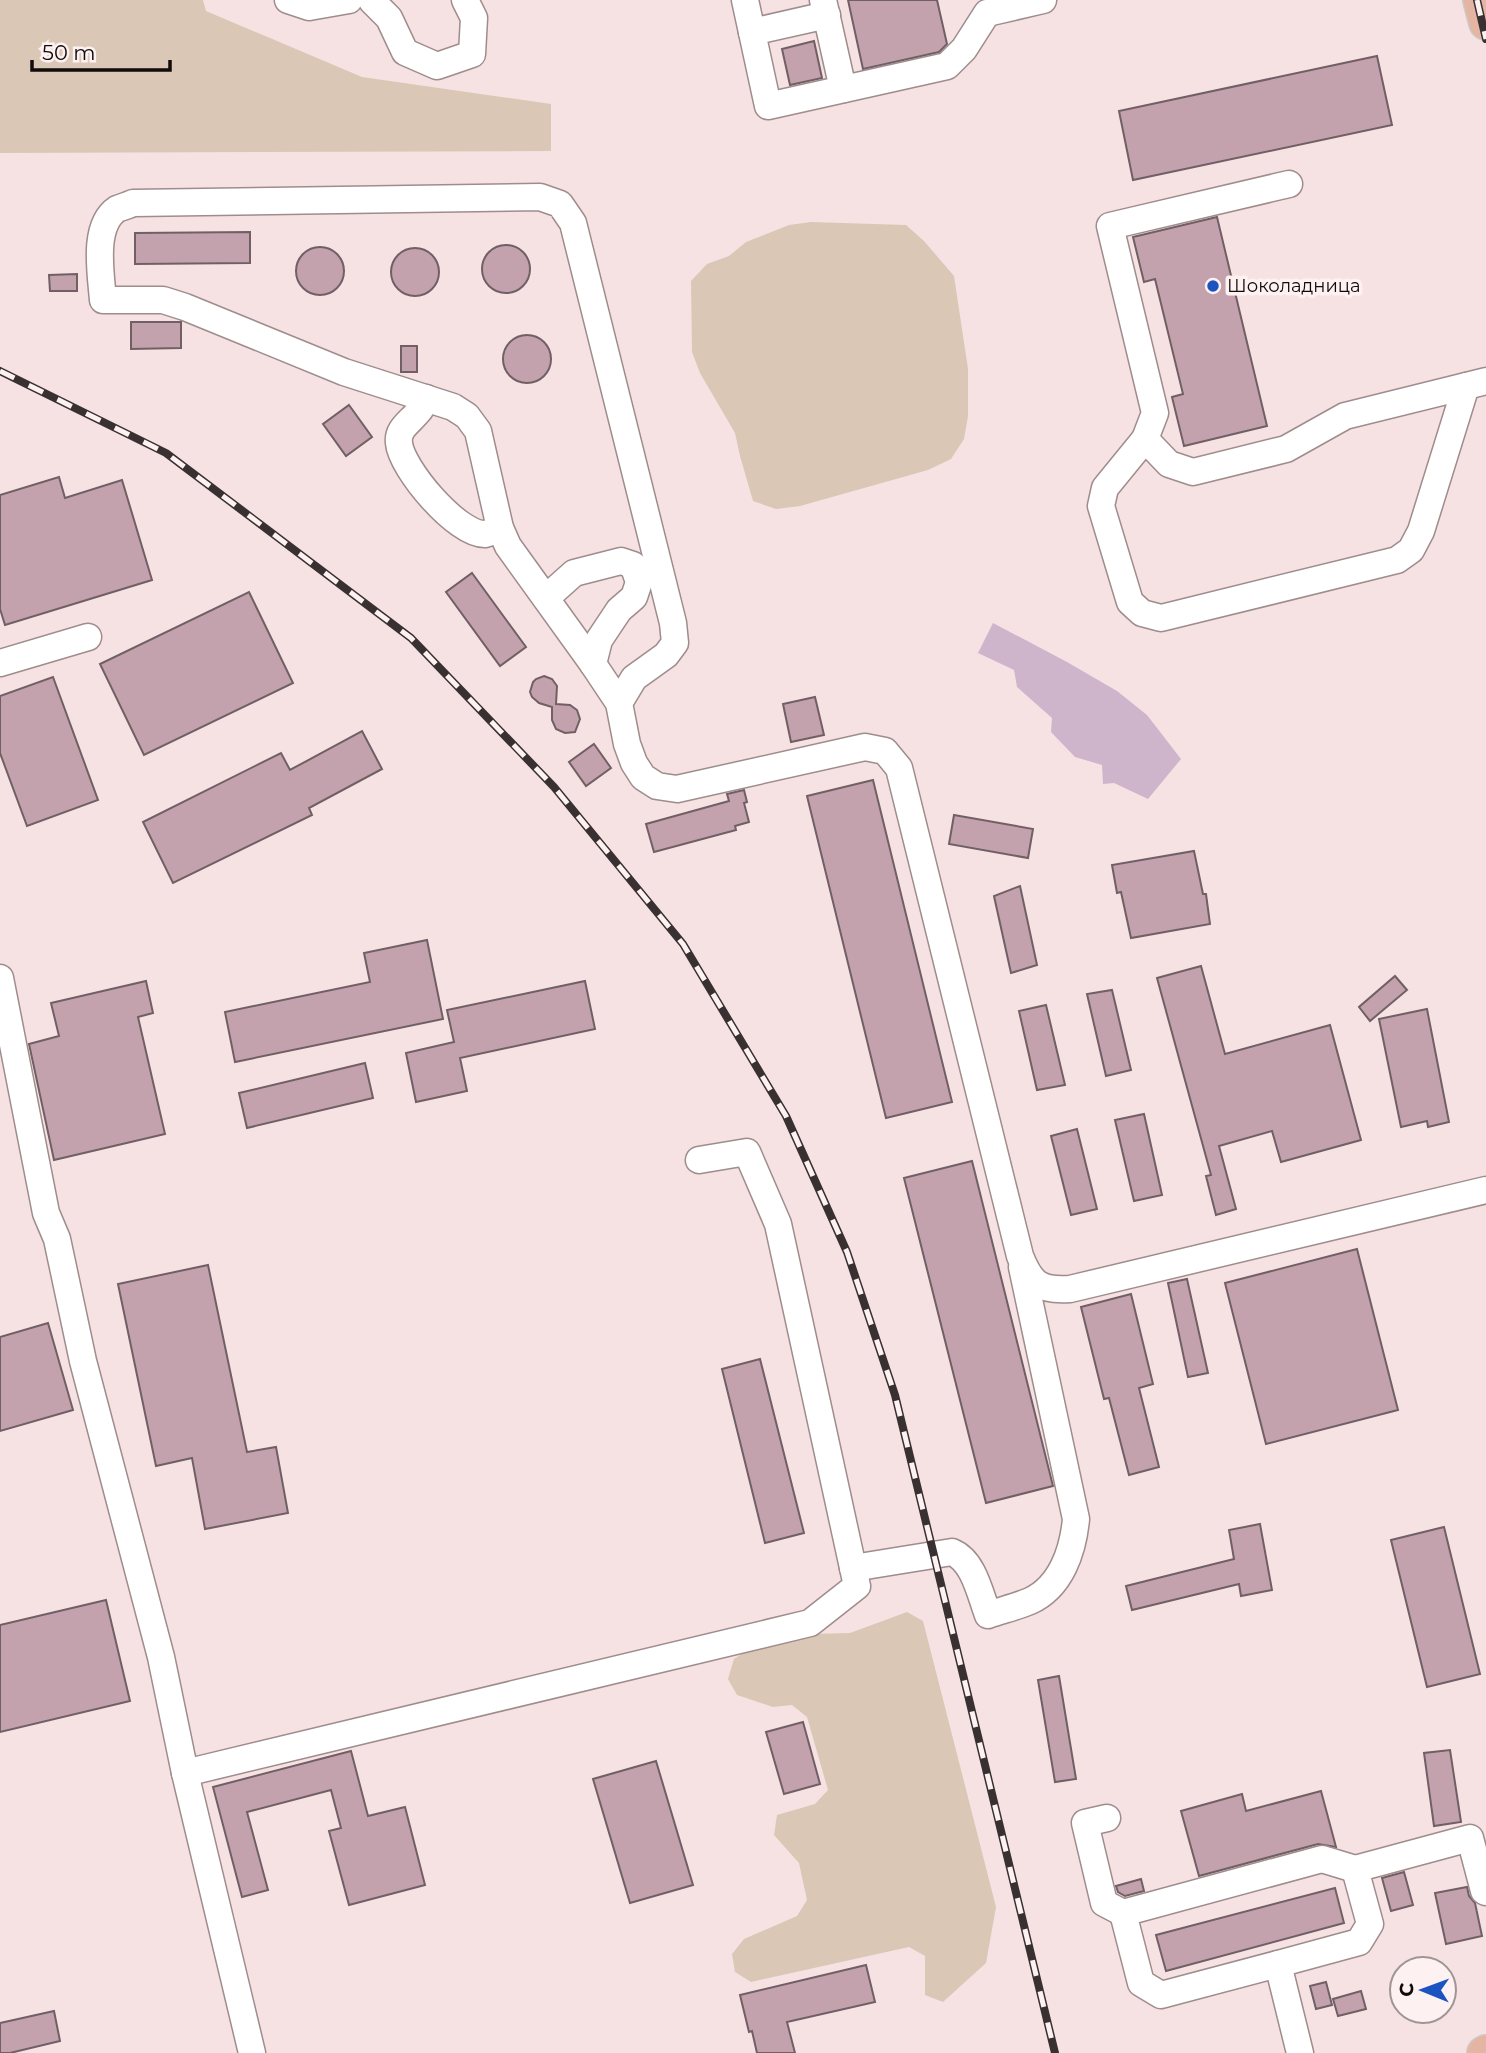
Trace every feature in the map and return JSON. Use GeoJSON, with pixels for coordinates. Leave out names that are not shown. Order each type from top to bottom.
{"type":"FeatureCollection","features":[{"type":"Feature","properties":{"kind":"main road"},"geometry":{"type":"LineString","coordinates":[[1480,0],[1486,23]]}},
{"type":"Feature","properties":{"kind":"street"},"geometry":{"type":"LineString","coordinates":[[288,0],[309,7],[360,1],[389,18],[405,52],[437,66],[472,54],[474,18],[465,0]]}},
{"type":"Feature","properties":{"kind":"street"},"geometry":{"type":"LineString","coordinates":[[745,0],[768,106],[947,65],[964,49],[987,13],[1043,0]]}},
{"type":"Feature","properties":{"kind":"street"},"geometry":{"type":"LineString","coordinates":[[752,32],[825,7],[843,89]]}},
{"type":"Feature","properties":{"kind":"street"},"geometry":{"type":"LineString","coordinates":[[1289,184],[1111,226],[1155,413],[1144,439],[1105,488],[1101,506],[1130,602],[1142,612],[1161,618],[1397,560],[1411,550],[1421,531],[1476,384]]}},
{"type":"Feature","properties":{"kind":"street"},"geometry":{"type":"LineString","coordinates":[[619,703],[634,678],[666,656],[675,643],[673,623],[573,223],[560,204],[540,197],[133,203],[116,210],[104,225],[100,248],[103,300],[163,300],[185,307],[344,372],[453,407],[467,416],[478,431],[500,528],[508,546],[619,703],[627,744],[643,777],[657,786],[677,789],[865,747],[885,751],[899,768],[1020,1256],[1076,1519],[1069,1558],[1052,1583],[1032,1600],[988,1615],[967,1564],[961,1556],[952,1552],[853,1568]]}},
{"type":"Feature","properties":{"kind":"street"},"geometry":{"type":"LineString","coordinates":[[1144,439],[1169,464],[1193,472],[1286,449],[1345,416],[1476,384]]}},
{"type":"Feature","properties":{"kind":"street"},"geometry":{"type":"LineString","coordinates":[[426,398],[419,411],[403,426],[398,440],[402,455],[433,501],[452,519],[480,533],[487,534],[500,528]]}},
{"type":"Feature","properties":{"kind":"street"},"geometry":{"type":"LineString","coordinates":[[546,598],[575,573],[621,561],[633,565],[639,582],[634,597],[619,610],[599,640],[593,664]]}},
{"type":"Feature","properties":{"kind":"street"},"geometry":{"type":"LineString","coordinates":[[0,663],[88,637]]}},
{"type":"Feature","properties":{"kind":"street"},"geometry":{"type":"LineString","coordinates":[[0,978],[46,1213],[57,1239],[83,1361],[158,1644],[185,1773],[252,2053]]}},
{"type":"Feature","properties":{"kind":"street"},"geometry":{"type":"LineString","coordinates":[[185,1773],[810,1623],[857,1586],[778,1224],[747,1152],[699,1160]]}},
{"type":"Feature","properties":{"kind":"street"},"geometry":{"type":"LineString","coordinates":[[1020,1256],[1027,1275],[1039,1285],[1052,1290],[1070,1289],[1486,1190]]}},
{"type":"Feature","properties":{"kind":"street"},"geometry":{"type":"LineString","coordinates":[[1107,1818],[1085,1823],[1104,1903],[1123,1913],[1322,1859],[1355,1868],[1470,1838],[1486,1892]]}},
{"type":"Feature","properties":{"kind":"street"},"geometry":{"type":"LineString","coordinates":[[1123,1913],[1141,1983],[1161,1995],[1359,1942],[1370,1924],[1355,1868]]}},
{"type":"Feature","properties":{"kind":"street"},"geometry":{"type":"LineString","coordinates":[[1278,1964],[1300,2053]]}},
{"type":"Feature","properties":{"kind":"shaded area"},"geometry":{"type":"Polygon","coordinates":[[[0,0],[203,0],[206,11],[362,77],[551,104],[551,151],[0,153],[0,0]]]}},
{"type":"Feature","properties":{"kind":"shaded area"},"geometry":{"type":"Polygon","coordinates":[[[811,222],[906,225],[924,241],[954,276],[968,369],[968,416],[964,439],[951,459],[928,470],[800,506],[776,509],[753,501],[735,433],[700,373],[692,352],[691,281],[707,264],[729,256],[746,242],[789,225],[811,222]]]}},
{"type":"Feature","properties":{"kind":"shaded area"},"geometry":{"type":"Polygon","coordinates":[[[993,623],[1117,691],[1147,715],[1181,759],[1148,799],[1114,783],[1103,784],[1102,765],[1075,757],[1051,732],[1052,718],[1017,687],[1014,670],[978,653],[993,623]]]}},
{"type":"Feature","properties":{"kind":"shaded area"},"geometry":{"type":"Polygon","coordinates":[[[907,1612],[923,1621],[996,1907],[986,1963],[943,2002],[925,1995],[925,1956],[909,1947],[751,1982],[735,1972],[732,1954],[744,1939],[797,1916],[807,1900],[799,1863],[774,1835],[777,1815],[815,1804],[828,1790],[807,1717],[792,1705],[773,1707],[737,1695],[728,1679],[734,1659],[751,1648],[810,1634],[850,1633],[907,1612]]]}},
{"type":"Feature","properties":{"kind":"building"},"geometry":{"type":"Polygon","coordinates":[[[848,0],[937,0],[947,44],[939,52],[863,69],[848,0]]]}},
{"type":"Feature","properties":{"kind":"building"},"geometry":{"type":"Polygon","coordinates":[[[814,41],[822,78],[790,85],[782,49],[814,41]]]}},
{"type":"Feature","properties":{"kind":"building"},"geometry":{"type":"Polygon","coordinates":[[[1377,56],[1392,125],[1133,180],[1119,111],[1377,56]]]}},
{"type":"Feature","properties":{"kind":"building"},"geometry":{"type":"Polygon","coordinates":[[[1217,217],[1267,426],[1184,446],[1172,397],[1183,394],[1155,279],[1144,282],[1133,237],[1217,217]]]}},
{"type":"Feature","properties":{"kind":"building"},"geometry":{"type":"Polygon","coordinates":[[[250,232],[250,263],[135,264],[135,233],[250,232]]]}},
{"type":"Feature","properties":{"kind":"building"},"geometry":{"type":"Polygon","coordinates":[[[506,245],[523,252],[530,269],[523,286],[506,293],[489,286],[482,269],[489,252],[506,245]]]}},
{"type":"Feature","properties":{"kind":"building"},"geometry":{"type":"Polygon","coordinates":[[[320,247],[337,254],[344,271],[337,288],[320,295],[303,288],[296,271],[303,254],[320,247]]]}},
{"type":"Feature","properties":{"kind":"building"},"geometry":{"type":"Polygon","coordinates":[[[415,248],[432,255],[439,272],[432,289],[415,296],[398,289],[391,272],[398,255],[415,248]]]}},
{"type":"Feature","properties":{"kind":"building"},"geometry":{"type":"Polygon","coordinates":[[[77,274],[77,291],[50,291],[49,275],[77,274]]]}},
{"type":"Feature","properties":{"kind":"building"},"geometry":{"type":"Polygon","coordinates":[[[131,322],[181,322],[181,348],[131,349],[131,322]]]}},
{"type":"Feature","properties":{"kind":"building"},"geometry":{"type":"Polygon","coordinates":[[[527,335],[544,342],[551,359],[544,376],[527,383],[510,376],[503,359],[510,342],[527,335]]]}},
{"type":"Feature","properties":{"kind":"building"},"geometry":{"type":"Polygon","coordinates":[[[401,346],[417,346],[417,372],[401,372],[401,346]]]}},
{"type":"Feature","properties":{"kind":"building"},"geometry":{"type":"Polygon","coordinates":[[[349,405],[372,437],[346,456],[323,424],[349,405]]]}},
{"type":"Feature","properties":{"kind":"building"},"geometry":{"type":"Polygon","coordinates":[[[59,477],[65,498],[122,480],[152,580],[5,625],[0,609],[0,495],[59,477]]]}},
{"type":"Feature","properties":{"kind":"building"},"geometry":{"type":"Polygon","coordinates":[[[472,573],[526,647],[500,666],[446,592],[472,573]]]}},
{"type":"Feature","properties":{"kind":"building"},"geometry":{"type":"Polygon","coordinates":[[[249,592],[293,683],[144,755],[100,664],[249,592]]]}},
{"type":"Feature","properties":{"kind":"building"},"geometry":{"type":"Polygon","coordinates":[[[544,676],[552,679],[557,686],[556,704],[570,705],[577,710],[580,719],[575,732],[565,733],[556,729],[552,720],[552,707],[539,703],[532,697],[530,692],[533,682],[544,676]]]}},
{"type":"Feature","properties":{"kind":"building"},"geometry":{"type":"Polygon","coordinates":[[[53,677],[98,800],[27,826],[0,753],[0,696],[53,677]]]}},
{"type":"Feature","properties":{"kind":"building"},"geometry":{"type":"Polygon","coordinates":[[[815,697],[824,735],[791,742],[783,704],[815,697]]]}},
{"type":"Feature","properties":{"kind":"building"},"geometry":{"type":"Polygon","coordinates":[[[362,731],[382,769],[309,808],[312,815],[173,883],[143,822],[281,753],[290,770],[362,731]]]}},
{"type":"Feature","properties":{"kind":"building"},"geometry":{"type":"Polygon","coordinates":[[[594,744],[611,768],[586,786],[569,762],[594,744]]]}},
{"type":"Feature","properties":{"kind":"building"},"geometry":{"type":"Polygon","coordinates":[[[873,780],[952,1102],[886,1118],[807,796],[873,780]]]}},
{"type":"Feature","properties":{"kind":"building"},"geometry":{"type":"Polygon","coordinates":[[[744,790],[749,822],[735,826],[736,830],[654,852],[646,824],[729,801],[727,794],[744,790]]]}},
{"type":"Feature","properties":{"kind":"building"},"geometry":{"type":"Polygon","coordinates":[[[954,815],[1033,829],[1028,858],[949,844],[954,815]]]}},
{"type":"Feature","properties":{"kind":"building"},"geometry":{"type":"Polygon","coordinates":[[[1194,851],[1203,894],[1206,894],[1210,924],[1131,938],[1121,892],[1117,893],[1112,865],[1194,851]]]}},
{"type":"Feature","properties":{"kind":"building"},"geometry":{"type":"Polygon","coordinates":[[[1020,886],[1037,965],[1011,973],[994,896],[1020,886]]]}},
{"type":"Feature","properties":{"kind":"building"},"geometry":{"type":"Polygon","coordinates":[[[427,940],[443,1019],[235,1062],[225,1012],[370,982],[364,953],[427,940]]]}},
{"type":"Feature","properties":{"kind":"building"},"geometry":{"type":"Polygon","coordinates":[[[1201,966],[1225,1054],[1330,1025],[1361,1140],[1281,1162],[1272,1131],[1219,1146],[1236,1209],[1216,1215],[1206,1176],[1211,1175],[1157,978],[1201,966]]]}},
{"type":"Feature","properties":{"kind":"building"},"geometry":{"type":"Polygon","coordinates":[[[1395,976],[1407,990],[1370,1021],[1359,1007],[1395,976]]]}},
{"type":"Feature","properties":{"kind":"building"},"geometry":{"type":"Polygon","coordinates":[[[146,981],[153,1013],[138,1017],[165,1134],[54,1160],[29,1044],[59,1036],[51,1003],[146,981]]]}},
{"type":"Feature","properties":{"kind":"building"},"geometry":{"type":"Polygon","coordinates":[[[585,981],[595,1029],[460,1058],[467,1091],[416,1102],[406,1053],[454,1042],[447,1010],[585,981]]]}},
{"type":"Feature","properties":{"kind":"building"},"geometry":{"type":"Polygon","coordinates":[[[1112,990],[1131,1070],[1106,1076],[1087,994],[1112,990]]]}},
{"type":"Feature","properties":{"kind":"building"},"geometry":{"type":"Polygon","coordinates":[[[1046,1005],[1065,1085],[1037,1090],[1019,1011],[1046,1005]]]}},
{"type":"Feature","properties":{"kind":"building"},"geometry":{"type":"Polygon","coordinates":[[[1427,1009],[1449,1122],[1428,1127],[1427,1121],[1401,1127],[1379,1019],[1427,1009]]]}},
{"type":"Feature","properties":{"kind":"building"},"geometry":{"type":"Polygon","coordinates":[[[365,1063],[373,1098],[247,1128],[239,1093],[365,1063]]]}},
{"type":"Feature","properties":{"kind":"building"},"geometry":{"type":"Polygon","coordinates":[[[1144,1114],[1162,1195],[1134,1201],[1115,1120],[1144,1114]]]}},
{"type":"Feature","properties":{"kind":"building"},"geometry":{"type":"Polygon","coordinates":[[[1077,1129],[1097,1209],[1071,1215],[1051,1136],[1077,1129]]]}},
{"type":"Feature","properties":{"kind":"building"},"geometry":{"type":"Polygon","coordinates":[[[972,1161],[1053,1486],[986,1503],[904,1178],[972,1161]]]}},
{"type":"Feature","properties":{"kind":"building"},"geometry":{"type":"Polygon","coordinates":[[[1357,1249],[1398,1410],[1266,1444],[1225,1283],[1357,1249]]]}},
{"type":"Feature","properties":{"kind":"building"},"geometry":{"type":"Polygon","coordinates":[[[208,1265],[247,1452],[276,1447],[288,1513],[205,1529],[192,1458],[156,1466],[118,1284],[208,1265]]]}},
{"type":"Feature","properties":{"kind":"building"},"geometry":{"type":"Polygon","coordinates":[[[1187,1279],[1208,1373],[1188,1377],[1168,1283],[1187,1279]]]}},
{"type":"Feature","properties":{"kind":"building"},"geometry":{"type":"Polygon","coordinates":[[[1131,1294],[1153,1384],[1139,1388],[1159,1467],[1129,1475],[1109,1398],[1104,1399],[1081,1307],[1131,1294]]]}},
{"type":"Feature","properties":{"kind":"building"},"geometry":{"type":"Polygon","coordinates":[[[48,1323],[73,1410],[0,1431],[0,1337],[48,1323]]]}},
{"type":"Feature","properties":{"kind":"building"},"geometry":{"type":"Polygon","coordinates":[[[760,1359],[804,1533],[765,1543],[722,1369],[760,1359]]]}},
{"type":"Feature","properties":{"kind":"building"},"geometry":{"type":"Polygon","coordinates":[[[1260,1524],[1272,1590],[1241,1596],[1239,1584],[1132,1610],[1126,1586],[1234,1559],[1229,1530],[1260,1524]]]}},
{"type":"Feature","properties":{"kind":"building"},"geometry":{"type":"Polygon","coordinates":[[[1444,1527],[1480,1674],[1427,1687],[1391,1540],[1444,1527]]]}},
{"type":"Feature","properties":{"kind":"building"},"geometry":{"type":"Polygon","coordinates":[[[106,1600],[130,1701],[0,1732],[0,1625],[106,1600]]]}},
{"type":"Feature","properties":{"kind":"building"},"geometry":{"type":"Polygon","coordinates":[[[1059,1676],[1076,1779],[1055,1782],[1038,1680],[1059,1676]]]}},
{"type":"Feature","properties":{"kind":"building"},"geometry":{"type":"Polygon","coordinates":[[[803,1722],[820,1784],[784,1794],[766,1732],[803,1722]]]}},
{"type":"Feature","properties":{"kind":"building"},"geometry":{"type":"Polygon","coordinates":[[[1450,1750],[1461,1822],[1434,1826],[1424,1753],[1450,1750]]]}},
{"type":"Feature","properties":{"kind":"building"},"geometry":{"type":"Polygon","coordinates":[[[351,1751],[368,1816],[405,1807],[425,1885],[349,1905],[329,1831],[341,1828],[331,1790],[247,1812],[268,1890],[242,1897],[213,1787],[351,1751]]]}},
{"type":"Feature","properties":{"kind":"building"},"geometry":{"type":"Polygon","coordinates":[[[656,1761],[693,1885],[630,1903],[593,1779],[656,1761]]]}},
{"type":"Feature","properties":{"kind":"building"},"geometry":{"type":"Polygon","coordinates":[[[1321,1791],[1336,1847],[1318,1844],[1199,1876],[1181,1811],[1242,1794],[1246,1811],[1321,1791]]]}},
{"type":"Feature","properties":{"kind":"building"},"geometry":{"type":"Polygon","coordinates":[[[1404,1872],[1413,1905],[1391,1911],[1382,1878],[1404,1872]]]}},
{"type":"Feature","properties":{"kind":"building"},"geometry":{"type":"Polygon","coordinates":[[[1141,1879],[1144,1891],[1125,1896],[1118,1892],[1116,1886],[1141,1879]]]}},
{"type":"Feature","properties":{"kind":"building"},"geometry":{"type":"Polygon","coordinates":[[[1467,1887],[1469,1896],[1475,1903],[1482,1936],[1446,1944],[1435,1893],[1467,1887]]]}},
{"type":"Feature","properties":{"kind":"building"},"geometry":{"type":"Polygon","coordinates":[[[1335,1888],[1344,1923],[1166,1971],[1156,1935],[1335,1888]]]}},
{"type":"Feature","properties":{"kind":"building"},"geometry":{"type":"Polygon","coordinates":[[[866,1965],[875,2002],[787,2022],[795,2053],[757,2053],[740,1995],[866,1965]]]}},
{"type":"Feature","properties":{"kind":"building"},"geometry":{"type":"Polygon","coordinates":[[[1326,1982],[1332,2005],[1316,2009],[1310,1986],[1326,1982]]]}},
{"type":"Feature","properties":{"kind":"building"},"geometry":{"type":"Polygon","coordinates":[[[1361,1991],[1366,2009],[1338,2016],[1333,1999],[1361,1991]]]}},
{"type":"Feature","properties":{"kind":"building"},"geometry":{"type":"Polygon","coordinates":[[[54,2011],[60,2041],[0,2053],[0,2023],[54,2011]]]}},
{"type":"Feature","properties":{"kind":"railway"},"geometry":{"type":"LineString","coordinates":[[1477,0],[1486,39]]}},
{"type":"Feature","properties":{"kind":"railway"},"geometry":{"type":"LineString","coordinates":[[0,371],[166,453],[411,638],[554,787],[683,944],[786,1116],[847,1252],[895,1395],[1055,2053]]}},
{"type":"Feature","properties":{"kind":"place","name":"Шоколадница"},"geometry":{"type":"Point","coordinates":[1213,286]}}]}
